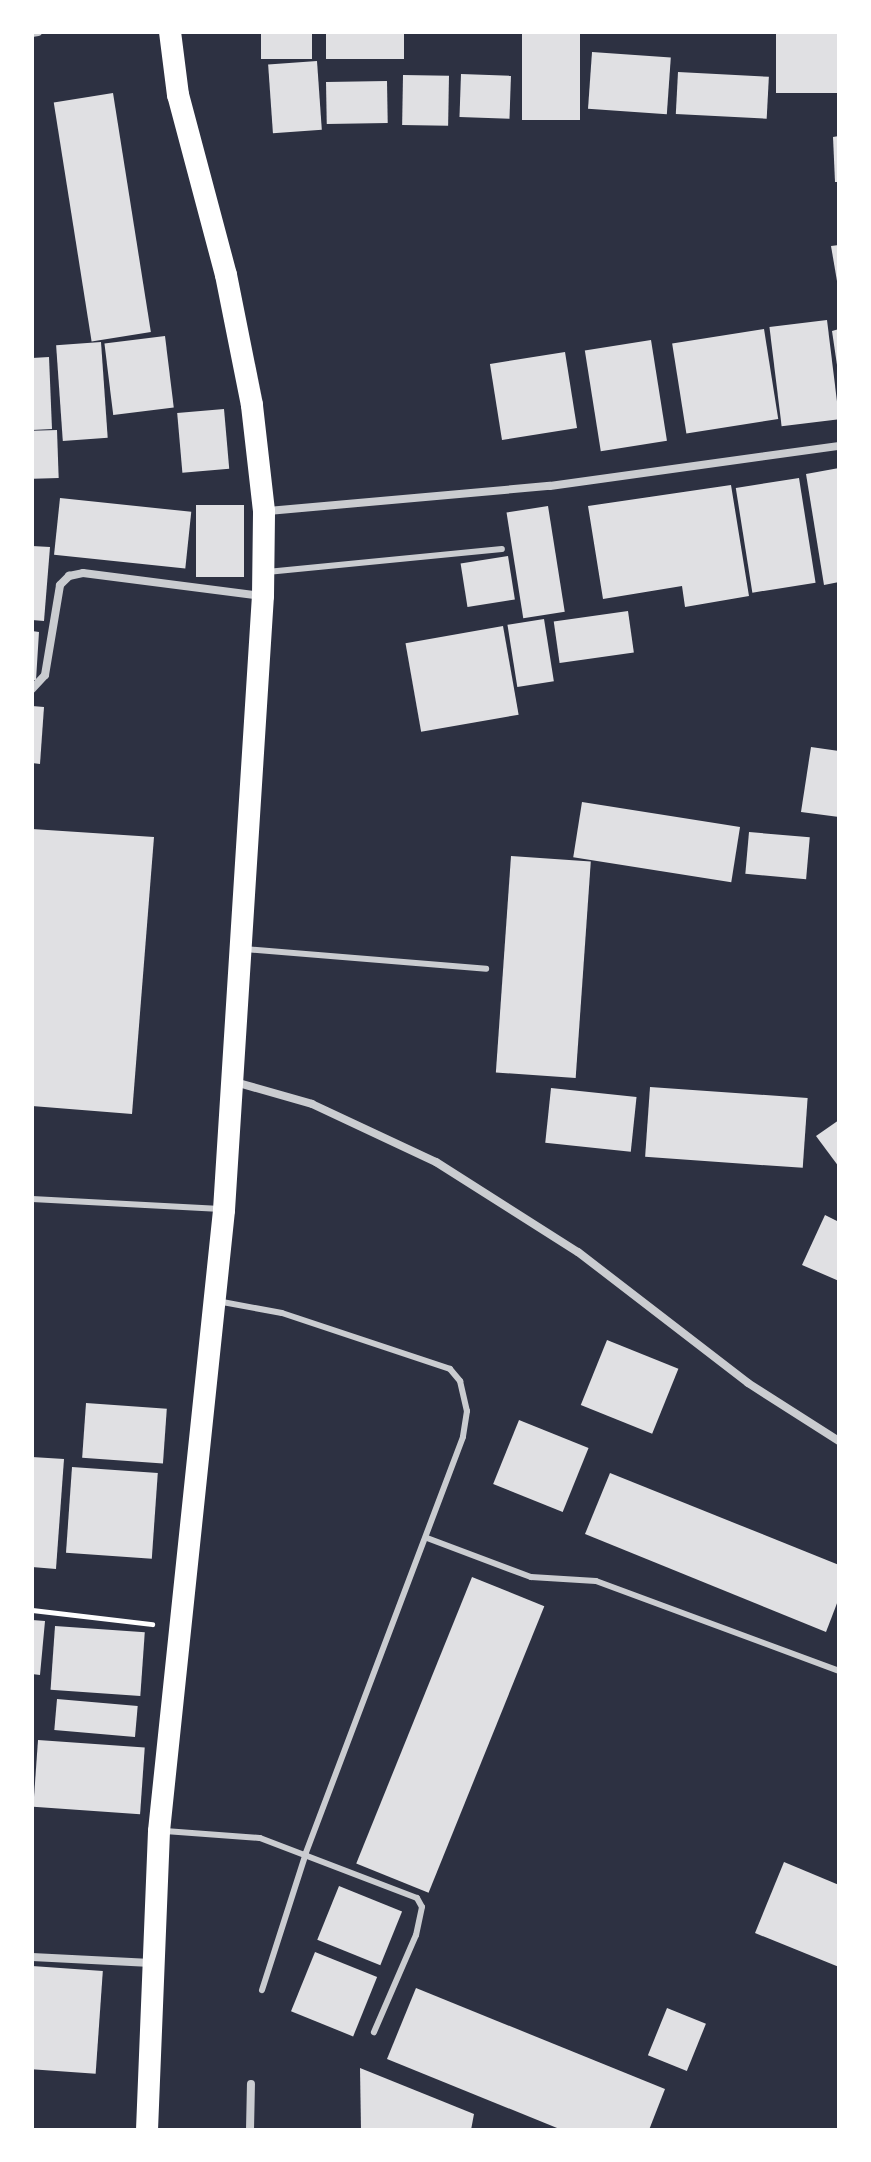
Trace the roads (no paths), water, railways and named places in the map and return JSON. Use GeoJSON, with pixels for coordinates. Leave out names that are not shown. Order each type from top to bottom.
{"type":"FeatureCollection","features":[{"type":"Feature","properties":{"kind":"highway"},"geometry":{"type":"LineString","coordinates":[[147,2130],[151,1963],[159,1831],[177,1627],[224,1210],[235,1082],[263,596],[264,511],[241,340],[178,95],[170,32]]}},
{"type":"Feature","properties":{"kind":"street"},"geometry":{"type":"LineString","coordinates":[[264,511],[550,486],[839,446]]}},
{"type":"Feature","properties":{"kind":"street"},"geometry":{"type":"LineString","coordinates":[[32,689],[45,675],[60,585],[69,576],[83,573],[263,596]]}},
{"type":"Feature","properties":{"kind":"street"},"geometry":{"type":"LineString","coordinates":[[235,1082],[312,1104],[436,1162],[578,1252],[748,1383],[839,1441]]}},
{"type":"Feature","properties":{"kind":"street"},"geometry":{"type":"LineString","coordinates":[[32,1957],[151,1963]]}},
{"type":"Feature","properties":{"kind":"street"},"geometry":{"type":"LineString","coordinates":[[250,2130],[251,2084]]}},
{"type":"Feature","properties":{"kind":"lane"},"geometry":{"type":"LineString","coordinates":[[263,573],[502,549]]}},
{"type":"Feature","properties":{"kind":"lane"},"geometry":{"type":"LineString","coordinates":[[241,949],[486,969]]}},
{"type":"Feature","properties":{"kind":"lane"},"geometry":{"type":"LineString","coordinates":[[32,1199],[224,1210]]}},
{"type":"Feature","properties":{"kind":"lane"},"geometry":{"type":"LineString","coordinates":[[214,1301],[282,1313],[450,1369],[460,1381],[467,1411],[463,1437],[306,1853],[262,1990]]}},
{"type":"Feature","properties":{"kind":"lane"},"geometry":{"type":"LineString","coordinates":[[427,1538],[531,1577],[596,1581],[839,1671]]}},
{"type":"Feature","properties":{"kind":"lane"},"geometry":{"type":"LineString","coordinates":[[159,1831],[235,1834],[306,1853],[405,1892],[422,1907],[416,1935],[374,2032]]}}]}
